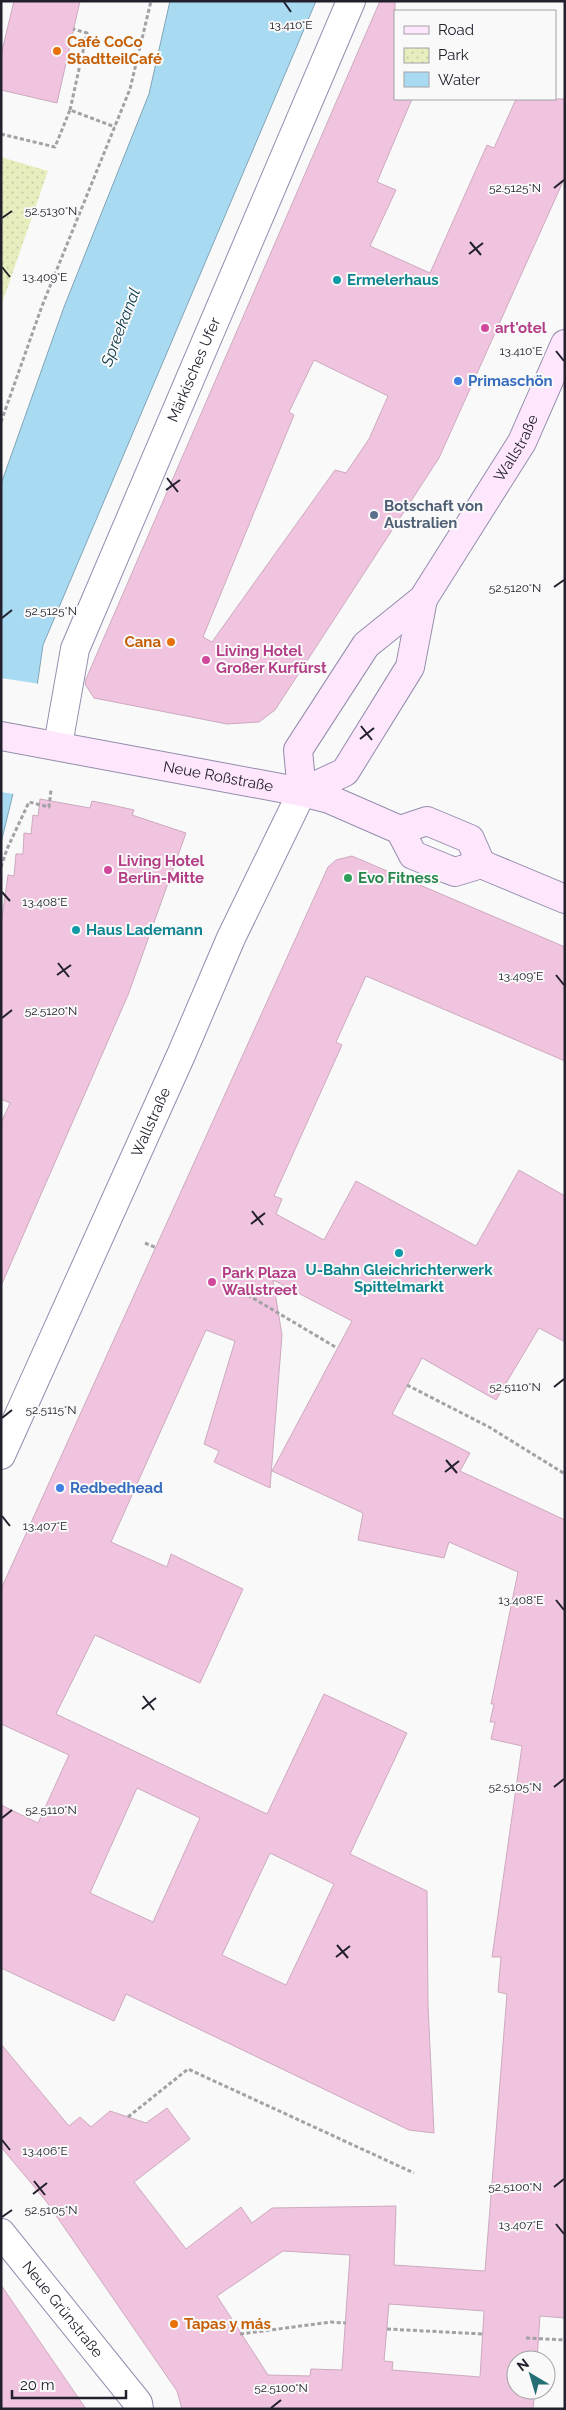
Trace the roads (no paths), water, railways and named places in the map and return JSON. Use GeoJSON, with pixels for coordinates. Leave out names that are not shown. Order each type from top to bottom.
{"type":"FeatureCollection","features":[{"type":"Feature","properties":{"kind":"street","name":"Märkisches Ufer"},"geometry":{"type":"LineString","coordinates":[[58,745],[75,649],[351,1]]}},
{"type":"Feature","properties":{"kind":"street","name":"Wallstraße"},"geometry":{"type":"LineString","coordinates":[[1,1455],[181,1055],[234,930],[302,792],[298,750],[366,645],[423,599],[522,442],[565,344]]}},
{"type":"Feature","properties":{"kind":"street","name":"Wallstraße"},"geometry":{"type":"LineString","coordinates":[[302,792],[345,772],[410,667],[423,599]]}},
{"type":"Feature","properties":{"kind":"street","name":"Neue Roßstraße"},"geometry":{"type":"LineString","coordinates":[[1,736],[58,745],[302,792],[329,799],[400,830]]}},
{"type":"Feature","properties":{"kind":"street"},"geometry":{"type":"LineString","coordinates":[[481,864],[470,839],[427,820],[400,830],[413,855],[455,872],[481,864],[565,899]]}},
{"type":"Feature","properties":{"kind":"street","name":"Neue Grünstraße"},"geometry":{"type":"LineString","coordinates":[[1,2233],[138,2403],[139,2409]]}},
{"type":"Feature","properties":{"kind":"water","name":"Spreekanal"},"geometry":{"type":"Polygon","coordinates":[[[170,1],[316,1],[43,645],[34,707],[1,843],[1,484],[64,307],[149,94],[170,1]]]}},
{"type":"Feature","properties":{"kind":"place","name":"Café CoCo StadtteilCafé"},"geometry":{"type":"Point","coordinates":[57,51]}},
{"type":"Feature","properties":{"kind":"place","name":"Ermelerhaus"},"geometry":{"type":"Point","coordinates":[337,280]}},
{"type":"Feature","properties":{"kind":"place","name":"art'otel"},"geometry":{"type":"Point","coordinates":[485,328]}},
{"type":"Feature","properties":{"kind":"place","name":"Primaschön"},"geometry":{"type":"Point","coordinates":[458,381]}},
{"type":"Feature","properties":{"kind":"place","name":"Botschaft von Australien"},"geometry":{"type":"Point","coordinates":[374,515]}},
{"type":"Feature","properties":{"kind":"place","name":"Cana"},"geometry":{"type":"Point","coordinates":[171,642]}},
{"type":"Feature","properties":{"kind":"place","name":"Living Hotel Großer Kurfürst"},"geometry":{"type":"Point","coordinates":[206,660]}},
{"type":"Feature","properties":{"kind":"place","name":"Living Hotel Berlin-Mitte"},"geometry":{"type":"Point","coordinates":[108,870]}},
{"type":"Feature","properties":{"kind":"place","name":"Evo Fitness"},"geometry":{"type":"Point","coordinates":[348,878]}},
{"type":"Feature","properties":{"kind":"place","name":"Haus Lademann"},"geometry":{"type":"Point","coordinates":[76,930]}},
{"type":"Feature","properties":{"kind":"place","name":"U-Bahn Gleichrichterwerk Spittelmarkt"},"geometry":{"type":"Point","coordinates":[399,1253]}},
{"type":"Feature","properties":{"kind":"place","name":"Park Plaza Wallstreet"},"geometry":{"type":"Point","coordinates":[212,1282]}},
{"type":"Feature","properties":{"kind":"place","name":"Redbedhead"},"geometry":{"type":"Point","coordinates":[60,1488]}},
{"type":"Feature","properties":{"kind":"place","name":"Tapas y más"},"geometry":{"type":"Point","coordinates":[174,2324]}}]}
